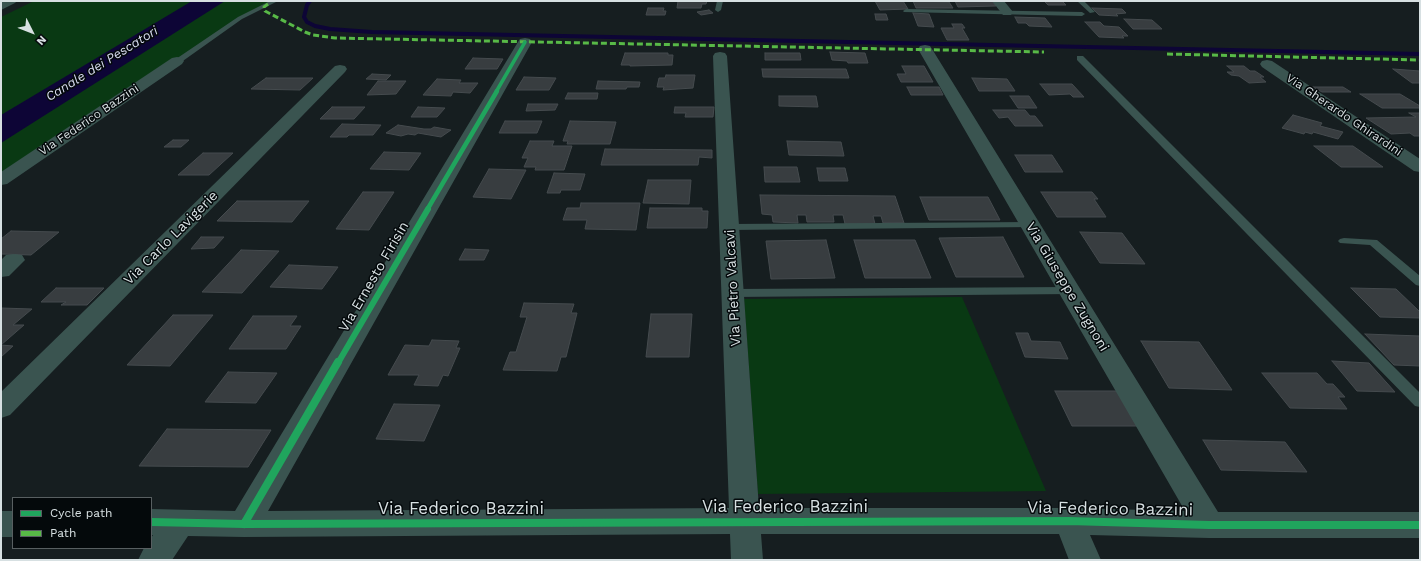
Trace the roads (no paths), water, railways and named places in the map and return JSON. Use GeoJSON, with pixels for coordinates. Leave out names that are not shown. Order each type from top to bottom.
{"type":"FeatureCollection","features":[{"type":"Feature","properties":{"kind":"street"},"geometry":{"type":"LineString","coordinates":[[1,6],[11,1]]}},
{"type":"Feature","properties":{"kind":"street"},"geometry":{"type":"LineString","coordinates":[[998,1],[1007,12]]}},
{"type":"Feature","properties":{"kind":"street","name":"Via Ernesto Firisin"},"geometry":{"type":"LineString","coordinates":[[244,524],[525,42]]}},
{"type":"Feature","properties":{"kind":"street","name":"Via Giuseppe Zugnoni"},"geometry":{"type":"LineString","coordinates":[[925,49],[1209,525]]}},
{"type":"Feature","properties":{"kind":"street","name":"Via Pietro Valcavi"},"geometry":{"type":"LineString","coordinates":[[720,56],[747,560]]}},
{"type":"Feature","properties":{"kind":"street","name":"Via Federico Bazzini"},"geometry":{"type":"LineString","coordinates":[[1,180],[177,61]]}},
{"type":"Feature","properties":{"kind":"street","name":"Via Gherardo Ghirardini"},"geometry":{"type":"LineString","coordinates":[[1267,64],[1420,167]]}},
{"type":"Feature","properties":{"kind":"street","name":"Via Carlo Lavigerie"},"geometry":{"type":"LineString","coordinates":[[1,408],[340,69]]}},
{"type":"Feature","properties":{"kind":"street"},"geometry":{"type":"LineString","coordinates":[[1069,521],[1085,560]]}},
{"type":"Feature","properties":{"kind":"street","name":"Via Federico Bazzini"},"geometry":{"type":"LineString","coordinates":[[165,522],[244,524],[1069,521],[1209,525],[1420,525]]}},
{"type":"Feature","properties":{"kind":"street"},"geometry":{"type":"LineString","coordinates":[[154,560],[165,522]]}},
{"type":"Feature","properties":{"kind":"street"},"geometry":{"type":"LineString","coordinates":[[1,524],[12,524]]}},
{"type":"Feature","properties":{"kind":"lane"},"geometry":{"type":"LineString","coordinates":[[177,61],[240,18],[275,1]]}},
{"type":"Feature","properties":{"kind":"lane"},"geometry":{"type":"LineString","coordinates":[[718,10],[720,1]]}},
{"type":"Feature","properties":{"kind":"lane"},"geometry":{"type":"LineString","coordinates":[[1080,1],[1092,12]]}},
{"type":"Feature","properties":{"kind":"lane"},"geometry":{"type":"LineString","coordinates":[[906,10],[1082,14]]}},
{"type":"Feature","properties":{"kind":"lane"},"geometry":{"type":"LineString","coordinates":[[1080,58],[1420,402]]}},
{"type":"Feature","properties":{"kind":"lane"},"geometry":{"type":"LineString","coordinates":[[730,227],[1030,225]]}},
{"type":"Feature","properties":{"kind":"lane"},"geometry":{"type":"LineString","coordinates":[[1344,241],[1373,242],[1420,282]]}},
{"type":"Feature","properties":{"kind":"lane"},"geometry":{"type":"LineString","coordinates":[[733,293],[1069,291]]}},
{"type":"Feature","properties":{"kind":"water","name":"Canale dei Pescatori"},"geometry":{"type":"Polygon","coordinates":[[[192,1],[225,1],[1,143],[1,115],[192,1]]]}},
{"type":"Feature","properties":{"kind":"waterway"},"geometry":{"type":"LineString","coordinates":[[310,1],[307,5],[304,17],[307,22],[315,26],[330,29],[372,32],[1420,54]]}}]}
